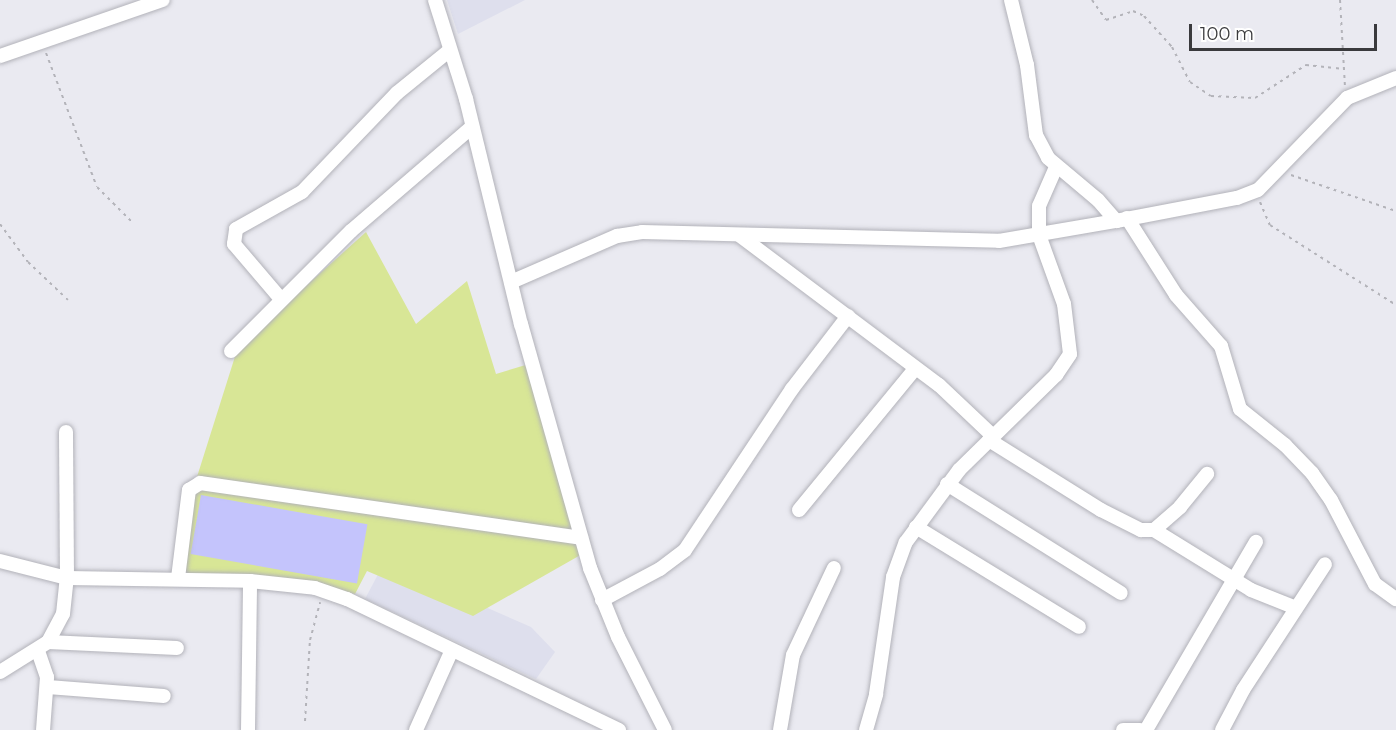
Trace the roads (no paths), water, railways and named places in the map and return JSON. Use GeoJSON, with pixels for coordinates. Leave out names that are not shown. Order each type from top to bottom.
{"type":"FeatureCollection","features":[{"type":"Feature","properties":{"kind":"street"},"geometry":{"type":"LineString","coordinates":[[0,56],[163,0]]}},
{"type":"Feature","properties":{"kind":"street"},"geometry":{"type":"LineString","coordinates":[[435,0],[472,127],[511,282],[581,538],[602,600],[665,730]]}},
{"type":"Feature","properties":{"kind":"street"},"geometry":{"type":"LineString","coordinates":[[1011,0],[1027,65],[1036,135],[1056,167],[1121,219],[1160,272],[1221,346],[1240,409],[1285,445],[1312,473],[1331,500],[1375,584],[1396,599]]}},
{"type":"Feature","properties":{"kind":"street"},"geometry":{"type":"LineString","coordinates":[[280,298],[234,244],[236,229],[302,192],[397,93],[450,50]]}},
{"type":"Feature","properties":{"kind":"street"},"geometry":{"type":"LineString","coordinates":[[511,282],[617,236],[642,232],[999,242],[1237,198],[1258,190],[1280,171],[1306,138],[1347,98],[1396,78]]}},
{"type":"Feature","properties":{"kind":"street"},"geometry":{"type":"LineString","coordinates":[[231,351],[280,298],[420,168],[472,127]]}},
{"type":"Feature","properties":{"kind":"street"},"geometry":{"type":"LineString","coordinates":[[866,730],[876,694],[893,577],[916,527],[947,484],[1056,375],[1070,354],[1064,304],[1039,235],[1039,206],[1056,167]]}},
{"type":"Feature","properties":{"kind":"street"},"geometry":{"type":"LineString","coordinates":[[739,235],[947,391],[991,438],[1101,510],[1136,529],[1154,530],[1232,580],[1296,608]]}},
{"type":"Feature","properties":{"kind":"street"},"geometry":{"type":"LineString","coordinates":[[602,600],[660,569],[685,550],[792,389],[848,316]]}},
{"type":"Feature","properties":{"kind":"street"},"geometry":{"type":"LineString","coordinates":[[800,510],[915,369]]}},
{"type":"Feature","properties":{"kind":"street"},"geometry":{"type":"LineString","coordinates":[[0,672],[43,646],[63,614],[67,578],[66,432]]}},
{"type":"Feature","properties":{"kind":"street"},"geometry":{"type":"LineString","coordinates":[[1154,530],[1180,507],[1208,474]]}},
{"type":"Feature","properties":{"kind":"street"},"geometry":{"type":"LineString","coordinates":[[178,578],[189,490],[200,483],[581,538]]}},
{"type":"Feature","properties":{"kind":"street"},"geometry":{"type":"LineString","coordinates":[[947,484],[1121,593]]}},
{"type":"Feature","properties":{"kind":"street"},"geometry":{"type":"LineString","coordinates":[[916,527],[1079,627]]}},
{"type":"Feature","properties":{"kind":"street"},"geometry":{"type":"LineString","coordinates":[[1146,730],[1256,542]]}},
{"type":"Feature","properties":{"kind":"street"},"geometry":{"type":"LineString","coordinates":[[0,561],[67,578],[178,578],[250,581],[322,591],[347,599],[452,652],[619,730]]}},
{"type":"Feature","properties":{"kind":"street"},"geometry":{"type":"LineString","coordinates":[[1222,730],[1325,564]]}},
{"type":"Feature","properties":{"kind":"street"},"geometry":{"type":"LineString","coordinates":[[780,730],[793,655],[834,568]]}},
{"type":"Feature","properties":{"kind":"street"},"geometry":{"type":"LineString","coordinates":[[248,730],[250,581]]}},
{"type":"Feature","properties":{"kind":"street"},"geometry":{"type":"LineString","coordinates":[[43,646],[177,648]]}},
{"type":"Feature","properties":{"kind":"street"},"geometry":{"type":"LineString","coordinates":[[43,646],[48,687],[43,730]]}},
{"type":"Feature","properties":{"kind":"street"},"geometry":{"type":"LineString","coordinates":[[416,730],[452,652]]}},
{"type":"Feature","properties":{"kind":"street"},"geometry":{"type":"LineString","coordinates":[[48,687],[164,696]]}},
{"type":"Feature","properties":{"kind":"street"},"geometry":{"type":"LineString","coordinates":[[1123,730],[1140,730]]}}]}
